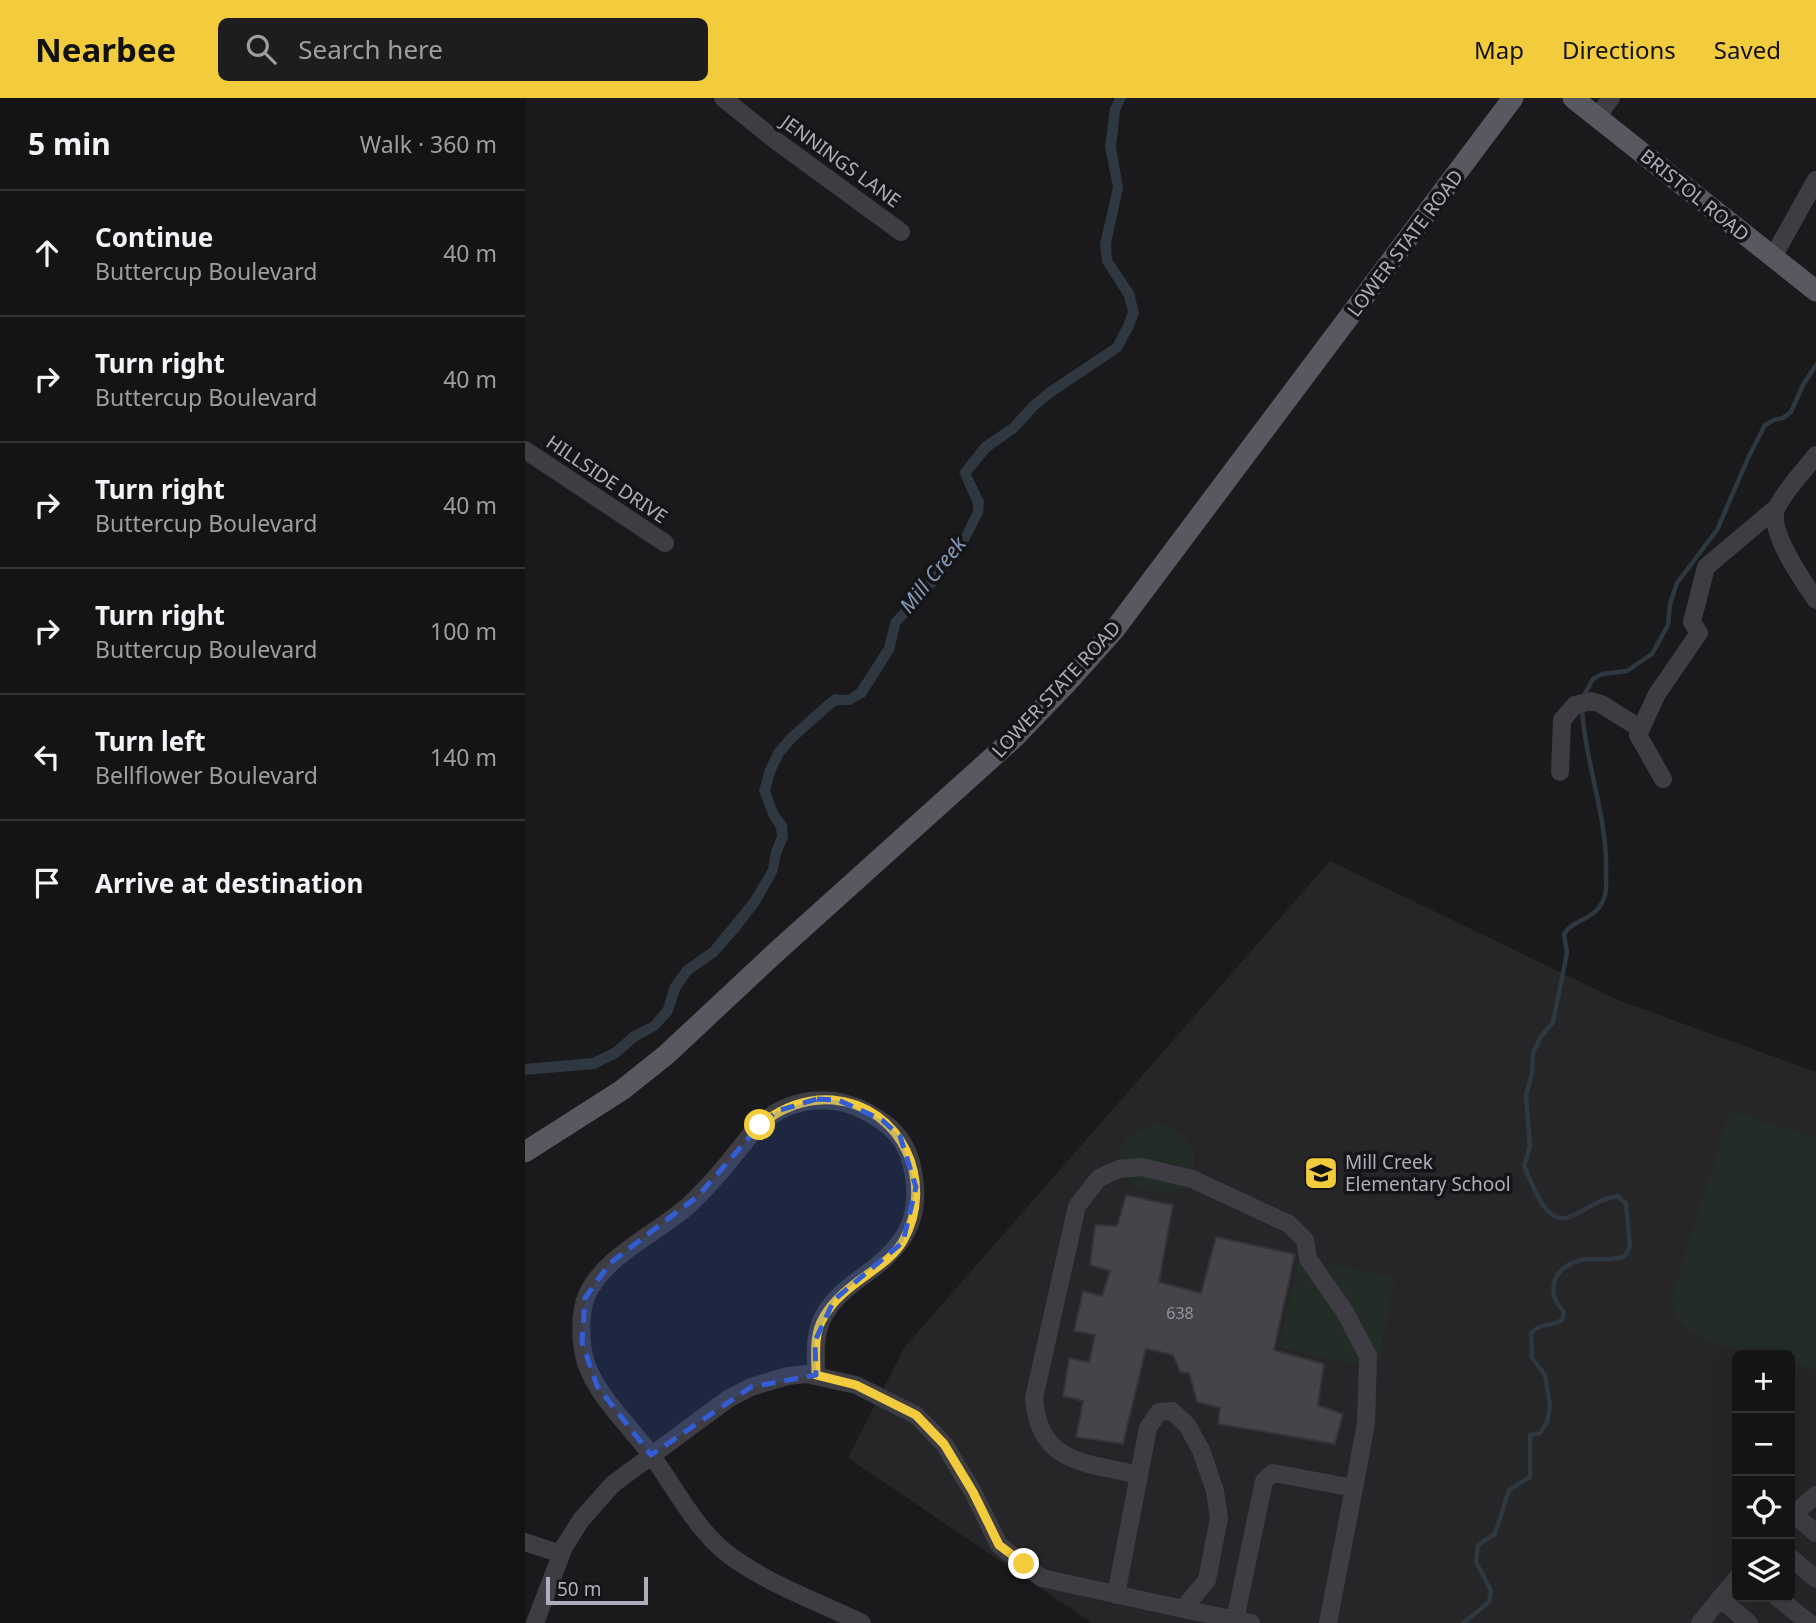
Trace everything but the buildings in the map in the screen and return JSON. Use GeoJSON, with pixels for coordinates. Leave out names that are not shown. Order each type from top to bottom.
{"type":"FeatureCollection","features":[{"type":"Feature","properties":{"kind":"main road","name":"LOWER STATE ROAD"},"geometry":{"type":"LineString","coordinates":[[525,1152],[622,1090],[666,1055],[1015,737],[1066,684],[1115,629],[1513,98]]}},
{"type":"Feature","properties":{"kind":"main road","name":"BRISTOL ROAD"},"geometry":{"type":"LineString","coordinates":[[1573,98],[1815,290]]}},
{"type":"Feature","properties":{"kind":"street","name":"JENNINGS LANE"},"geometry":{"type":"LineString","coordinates":[[723,98],[901,232]]}},
{"type":"Feature","properties":{"kind":"street"},"geometry":{"type":"LineString","coordinates":[[1597,117],[1611,98]]}},
{"type":"Feature","properties":{"kind":"street"},"geometry":{"type":"LineString","coordinates":[[1773,257],[1816,180]]}},
{"type":"Feature","properties":{"kind":"street","name":"HILLSIDE DRIVE"},"geometry":{"type":"LineString","coordinates":[[525,450],[665,542]]}},
{"type":"Feature","properties":{"kind":"street"},"geometry":{"type":"LineString","coordinates":[[1663,779],[1638,735],[1657,694],[1699,633],[1692,622],[1706,566],[1776,508],[1816,454]]}},
{"type":"Feature","properties":{"kind":"street"},"geometry":{"type":"LineString","coordinates":[[1776,508],[1774,522],[1777,532],[1816,600]]}},
{"type":"Feature","properties":{"kind":"street"},"geometry":{"type":"LineString","coordinates":[[1560,772],[1562,720],[1583,703],[1601,704],[1641,729]]}},
{"type":"Feature","properties":{"kind":"street"},"geometry":{"type":"LineString","coordinates":[[816,1375],[815,1340],[821,1320],[834,1300],[887,1258],[902,1242],[913,1216],[916,1187],[910,1158],[900,1136],[882,1120],[861,1108],[838,1100],[817,1099],[777,1111],[760,1125],[698,1196],[673,1220],[610,1263],[593,1282],[585,1298],[582,1342],[586,1363],[597,1386],[651,1455],[701,1526],[727,1553],[753,1571],[862,1623]]}},
{"type":"Feature","properties":{"kind":"street"},"geometry":{"type":"LineString","coordinates":[[1139,1475],[1067,1458],[1047,1441],[1035,1417],[1034,1398],[1077,1206],[1099,1178],[1119,1169],[1142,1167],[1192,1179],[1289,1224],[1305,1240],[1308,1259],[1345,1312],[1369,1356],[1366,1423],[1328,1623]]}},
{"type":"Feature","properties":{"kind":"street"},"geometry":{"type":"LineString","coordinates":[[535,1623],[561,1554],[581,1520],[601,1495],[625,1474],[728,1399],[751,1387],[788,1376],[816,1375],[856,1385],[916,1415],[944,1444],[973,1492],[999,1545],[1042,1578],[1243,1621],[1264,1481],[1273,1473],[1354,1488]]}},
{"type":"Feature","properties":{"kind":"street"},"geometry":{"type":"LineString","coordinates":[[1116,1595],[1148,1428],[1159,1412],[1172,1411],[1187,1425],[1202,1450],[1215,1491],[1219,1518],[1207,1580],[1183,1609]]}},
{"type":"Feature","properties":{"kind":"street"},"geometry":{"type":"LineString","coordinates":[[1795,1513],[1816,1495]]}},
{"type":"Feature","properties":{"kind":"street"},"geometry":{"type":"LineString","coordinates":[[1795,1519],[1816,1533]]}},
{"type":"Feature","properties":{"kind":"street"},"geometry":{"type":"LineString","coordinates":[[525,1542],[561,1554]]}},
{"type":"Feature","properties":{"kind":"street"},"geometry":{"type":"LineString","coordinates":[[1795,1561],[1816,1579]]}},
{"type":"Feature","properties":{"kind":"street"},"geometry":{"type":"LineString","coordinates":[[1700,1623],[1732,1584]]}},
{"type":"Feature","properties":{"kind":"street"},"geometry":{"type":"LineString","coordinates":[[1720,1598],[1749,1623]]}},
{"type":"Feature","properties":{"kind":"street"},"geometry":{"type":"LineString","coordinates":[[1783,1602],[1809,1623]]}},
{"type":"Feature","properties":{"kind":"highlighted area"},"geometry":{"type":"Polygon","coordinates":[[[817,1099],[838,1100],[882,1120],[900,1136],[916,1187],[903,1242],[834,1300],[815,1341],[816,1375],[751,1387],[651,1455],[597,1386],[582,1342],[585,1298],[610,1263],[698,1196],[760,1125],[777,1111],[817,1099]]]}},
{"type":"Feature","properties":{"kind":"shaded area","name":"Mill Creek Elementary School"},"geometry":{"type":"Polygon","coordinates":[[[1330,861],[1618,1000],[1816,1072],[1816,1623],[1092,1623],[848,1458],[904,1348],[1330,861]]]}},
{"type":"Feature","properties":{"kind":"shaded area"},"geometry":{"type":"Polygon","coordinates":[[[1730,1111],[1816,1138],[1816,1370],[1795,1364],[1795,1350],[1740,1350],[1696,1335],[1684,1326],[1674,1311],[1676,1283],[1730,1111]]]}},
{"type":"Feature","properties":{"kind":"shaded area"},"geometry":{"type":"Polygon","coordinates":[[[1156,1123],[1178,1132],[1191,1147],[1195,1165],[1187,1188],[1149,1193],[1130,1182],[1121,1168],[1119,1153],[1122,1145],[1134,1133],[1156,1123]]]}},
{"type":"Feature","properties":{"kind":"shaded area"},"geometry":{"type":"Polygon","coordinates":[[[1299,1258],[1395,1277],[1377,1369],[1279,1348],[1299,1258]]]}},
{"type":"Feature","properties":{"kind":"water","name":"Mill Creek"},"geometry":{"type":"Polygon","coordinates":[[[1115,98],[1126,98],[1120,111],[1116,147],[1123,188],[1111,244],[1112,259],[1134,292],[1139,313],[1121,351],[1054,396],[1017,432],[990,451],[971,474],[984,501],[983,513],[968,543],[940,581],[900,625],[894,651],[865,697],[850,705],[833,708],[783,756],[770,791],[778,812],[787,824],[788,838],[777,873],[759,905],[739,931],[717,956],[691,974],[680,990],[672,1014],[657,1030],[637,1041],[619,1057],[595,1069],[525,1075],[525,1064],[592,1058],[613,1048],[631,1032],[651,1022],[663,1008],[670,985],[683,967],[710,948],[750,899],[768,869],[777,836],[759,791],[774,750],[788,734],[834,694],[848,695],[857,689],[884,647],[891,620],[960,538],[973,511],[973,504],[959,472],[982,443],[1010,424],[1047,388],[1113,344],[1128,312],[1124,297],[1102,262],[1100,244],[1113,187],[1105,147],[1110,108],[1115,98]]]}},
{"type":"Feature","properties":{"kind":"waterway"},"geometry":{"type":"LineString","coordinates":[[1583,697],[1593,679],[1602,674],[1627,671],[1652,654],[1668,625],[1670,604],[1677,583],[1717,530],[1765,425],[1791,412],[1816,365]]}},
{"type":"Feature","properties":{"kind":"waterway"},"geometry":{"type":"LineString","coordinates":[[1463,1623],[1489,1602],[1491,1591],[1476,1562],[1478,1545],[1495,1534],[1509,1490],[1530,1477],[1530,1435],[1540,1433],[1547,1423],[1550,1405],[1545,1375],[1532,1358],[1531,1333],[1539,1327],[1562,1320],[1564,1312],[1558,1305],[1553,1290],[1561,1270],[1577,1261],[1625,1256],[1630,1246],[1626,1204],[1618,1196],[1572,1216],[1554,1216],[1541,1203],[1524,1166],[1530,1147],[1526,1095],[1532,1074],[1533,1053],[1540,1038],[1553,1022],[1567,953],[1564,934],[1574,924],[1597,910],[1606,890],[1604,831],[1587,750],[1582,709]]}},
{"type":"Feature","properties":{"kind":"place","name":"Mill Creek Elementary School"},"geometry":{"type":"Point","coordinates":[1321,1173]}},
{"type":"Feature","properties":{"kind":"route"},"geometry":{"type":"LineString","coordinates":[[760,1125],[777,1111],[817,1099],[838,1100],[861,1108],[882,1120],[900,1136],[910,1158],[916,1187],[913,1216],[902,1242],[887,1258],[834,1300],[821,1320],[815,1340],[816,1375],[856,1385],[916,1415],[944,1444],[973,1492],[999,1545],[1024,1564]]}}]}
